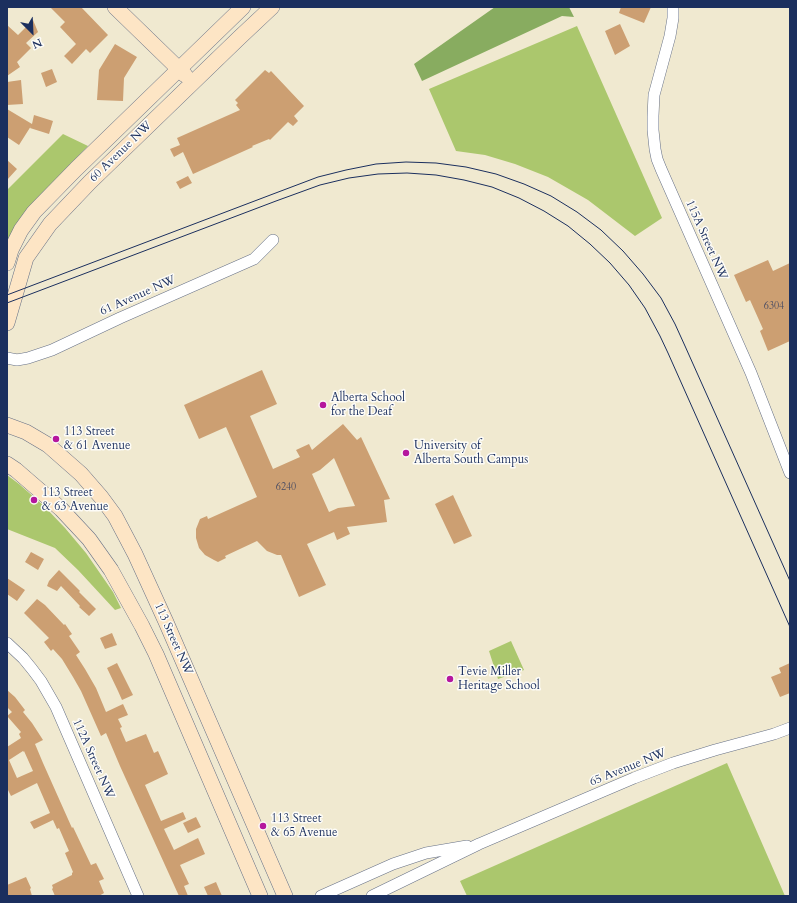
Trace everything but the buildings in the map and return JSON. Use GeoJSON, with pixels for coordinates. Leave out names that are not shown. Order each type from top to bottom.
{"type":"FeatureCollection","features":[{"type":"Feature","properties":{"kind":"main road"},"geometry":{"type":"LineString","coordinates":[[115,7],[193,82]]}},
{"type":"Feature","properties":{"kind":"main road","name":"60 Avenue NW"},"geometry":{"type":"LineString","coordinates":[[7,264],[11,250],[21,230],[34,212],[76,169],[243,7]]}},
{"type":"Feature","properties":{"kind":"main road","name":"60 Avenue NW"},"geometry":{"type":"LineString","coordinates":[[7,323],[26,258],[50,224],[90,182],[272,7]]}},
{"type":"Feature","properties":{"kind":"main road","name":"113 Street NW"},"geometry":{"type":"LineString","coordinates":[[7,425],[26,432],[48,445],[81,474],[102,497],[115,516],[135,554],[166,622],[285,896]]}},
{"type":"Feature","properties":{"kind":"main road","name":"113 Street NW"},"geometry":{"type":"LineString","coordinates":[[7,464],[61,509],[89,539],[111,570],[156,654],[260,896]]}},
{"type":"Feature","properties":{"kind":"street","name":"115A Street NW"},"geometry":{"type":"LineString","coordinates":[[673,7],[670,36],[654,95],[653,130],[657,159],[751,373],[790,473]]}},
{"type":"Feature","properties":{"kind":"street","name":"61 Avenue NW"},"geometry":{"type":"LineString","coordinates":[[7,358],[17,360],[52,350],[120,318],[254,259],[274,240]]}},
{"type":"Feature","properties":{"kind":"street","name":"112A Street NW"},"geometry":{"type":"LineString","coordinates":[[7,642],[32,669],[41,681],[56,707],[138,896]]}},
{"type":"Feature","properties":{"kind":"street","name":"65 Avenue NW"},"geometry":{"type":"LineString","coordinates":[[372,896],[480,844],[634,778],[703,753],[774,734],[790,728]]}},
{"type":"Feature","properties":{"kind":"street","name":"65 Avenue NW"},"geometry":{"type":"LineString","coordinates":[[321,896],[400,862],[426,853],[480,844]]}},
{"type":"Feature","properties":{"kind":"green space"},"geometry":{"type":"Polygon","coordinates":[[[495,7],[569,7],[574,17],[562,16],[422,81],[414,64],[495,7]]]}},
{"type":"Feature","properties":{"kind":"green space"},"geometry":{"type":"Polygon","coordinates":[[[577,26],[662,218],[635,236],[588,200],[548,177],[515,164],[485,155],[456,151],[429,89],[577,26]]]}},
{"type":"Feature","properties":{"kind":"green space"},"geometry":{"type":"Polygon","coordinates":[[[63,134],[88,146],[37,198],[20,220],[7,244],[7,190],[63,134]]]}},
{"type":"Feature","properties":{"kind":"green space"},"geometry":{"type":"Polygon","coordinates":[[[7,475],[44,506],[65,528],[86,553],[113,592],[121,608],[115,610],[78,570],[55,548],[7,529],[7,475]]]}},
{"type":"Feature","properties":{"kind":"green space"},"geometry":{"type":"Polygon","coordinates":[[[511,641],[524,670],[498,679],[489,651],[511,641]]]}},
{"type":"Feature","properties":{"kind":"green space"},"geometry":{"type":"Polygon","coordinates":[[[727,763],[785,896],[467,896],[460,881],[727,763]]]}},
{"type":"Feature","properties":{"kind":"tram line"},"geometry":{"type":"LineString","coordinates":[[7,295],[318,177],[346,170],[376,164],[406,162],[436,163],[466,167],[496,174],[524,184],[551,196],[577,212],[601,230],[623,251],[661,298],[675,324],[790,581]]}},
{"type":"Feature","properties":{"kind":"tram line"},"geometry":{"type":"LineString","coordinates":[[7,303],[276,201],[320,185],[349,178],[378,174],[407,173],[436,175],[492,187],[519,198],[568,226],[590,244],[610,263],[629,285],[645,308],[668,353],[790,627]]}},
{"type":"Feature","properties":{"kind":"place","name":"Alberta School for the Deaf"},"geometry":{"type":"Point","coordinates":[323,405]}},
{"type":"Feature","properties":{"kind":"place","name":"113 Street & 61 Avenue"},"geometry":{"type":"Point","coordinates":[56,439]}},
{"type":"Feature","properties":{"kind":"place","name":"University of Alberta South Campus"},"geometry":{"type":"Point","coordinates":[406,453]}},
{"type":"Feature","properties":{"kind":"place","name":"113 Street & 63 Avenue"},"geometry":{"type":"Point","coordinates":[34,500]}},
{"type":"Feature","properties":{"kind":"place","name":"Tevie Miller Heritage School"},"geometry":{"type":"Point","coordinates":[450,679]}},
{"type":"Feature","properties":{"kind":"place","name":"113 Street & 65 Avenue"},"geometry":{"type":"Point","coordinates":[263,826]}}]}
